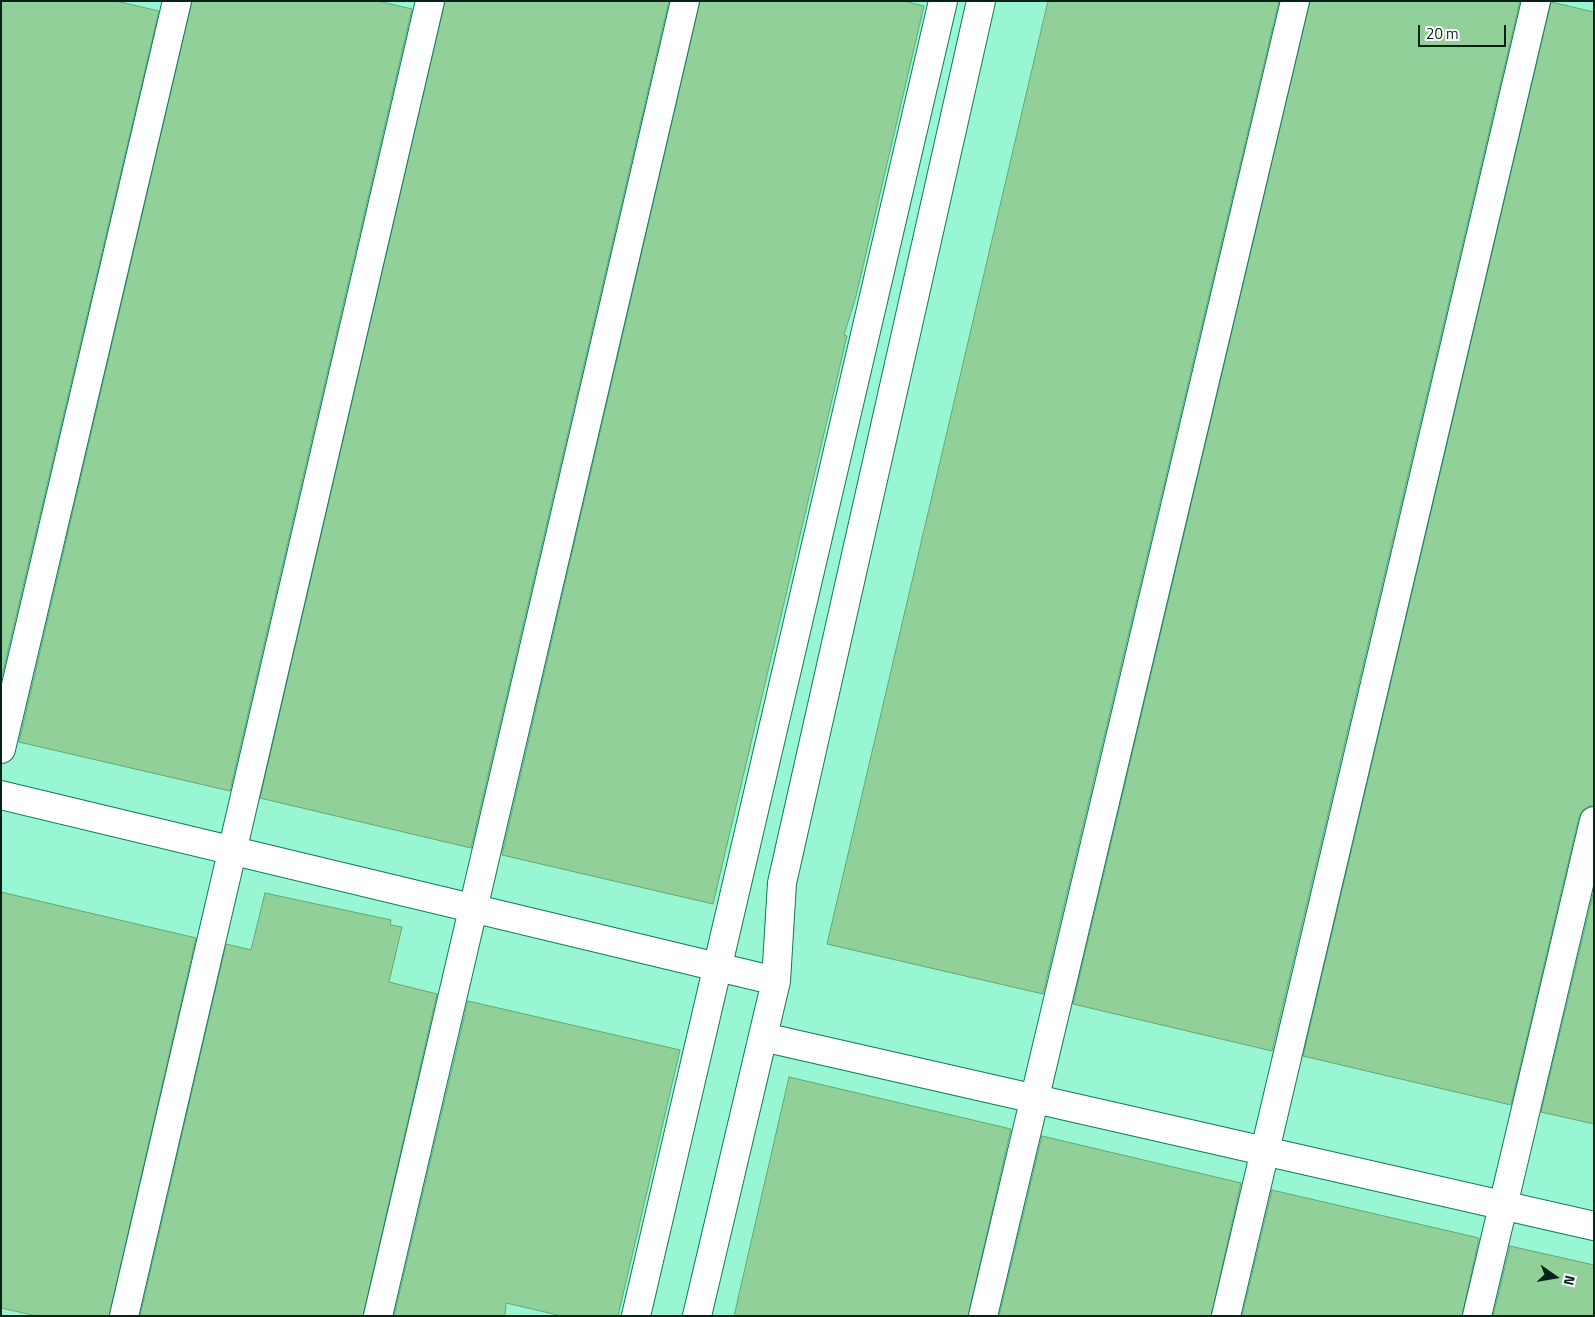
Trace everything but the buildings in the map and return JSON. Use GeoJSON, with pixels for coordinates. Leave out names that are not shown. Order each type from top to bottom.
{"type":"FeatureCollection","features":[{"type":"Feature","properties":{"kind":"lane"},"geometry":{"type":"LineString","coordinates":[[1,749],[177,1]]}},
{"type":"Feature","properties":{"kind":"lane"},"geometry":{"type":"LineString","coordinates":[[124,1316],[430,1]]}},
{"type":"Feature","properties":{"kind":"lane"},"geometry":{"type":"LineString","coordinates":[[378,1316],[684,1]]}},
{"type":"Feature","properties":{"kind":"lane"},"geometry":{"type":"LineString","coordinates":[[636,1316],[943,1]]}},
{"type":"Feature","properties":{"kind":"lane"},"geometry":{"type":"LineString","coordinates":[[697,1316],[776,981],[782,883],[982,1]]}},
{"type":"Feature","properties":{"kind":"lane"},"geometry":{"type":"LineString","coordinates":[[983,1316],[1295,1]]}},
{"type":"Feature","properties":{"kind":"lane"},"geometry":{"type":"LineString","coordinates":[[1226,1316],[1536,1]]}},
{"type":"Feature","properties":{"kind":"lane"},"geometry":{"type":"LineString","coordinates":[[1,795],[776,981]]}},
{"type":"Feature","properties":{"kind":"lane"},"geometry":{"type":"LineString","coordinates":[[1477,1316],[1594,821]]}},
{"type":"Feature","properties":{"kind":"lane"},"geometry":{"type":"LineString","coordinates":[[763,1037],[1594,1226]]}}]}
